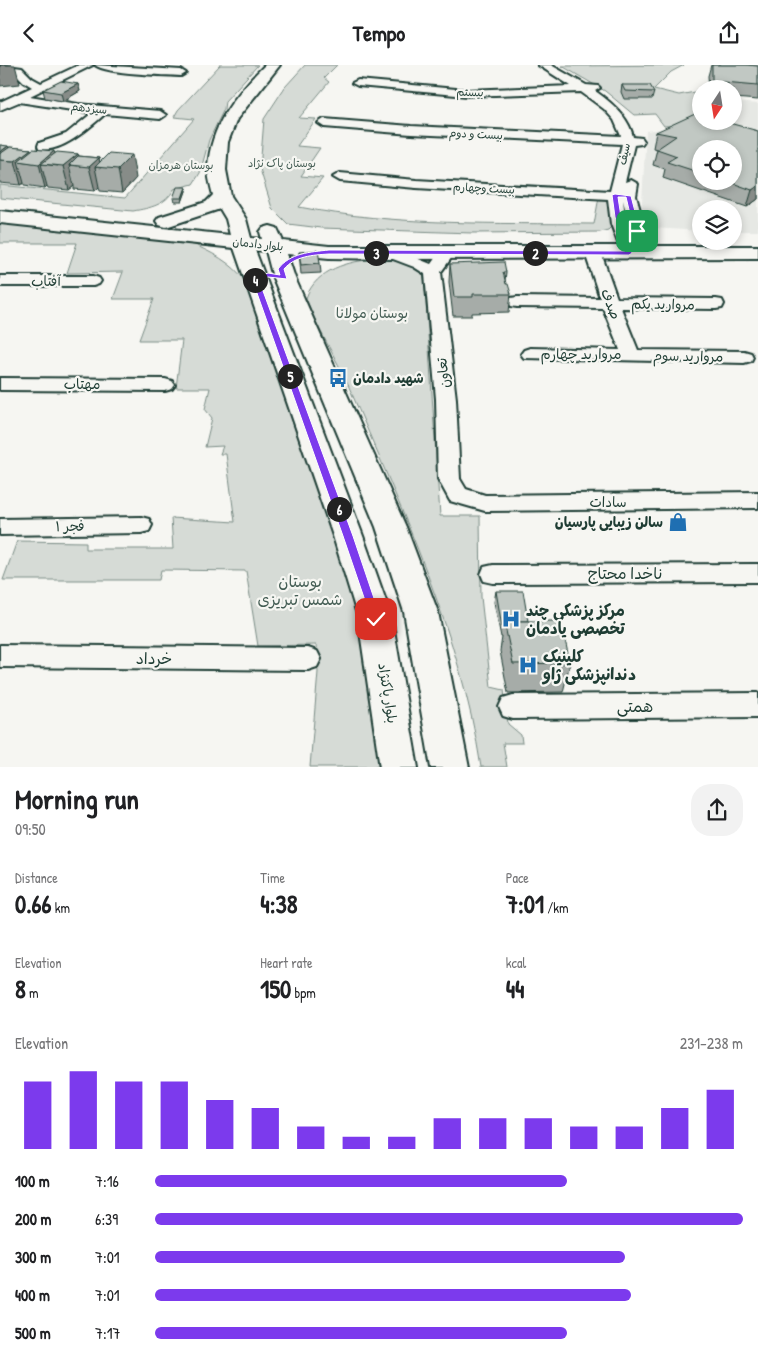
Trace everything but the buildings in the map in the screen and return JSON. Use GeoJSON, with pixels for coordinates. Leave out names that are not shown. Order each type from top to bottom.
{"type":"FeatureCollection","features":[{"type":"Feature","properties":{"kind":"main road","name":"بلوار پاکنژاد"},"geometry":{"type":"LineString","coordinates":[[274,65],[262,76],[229,118],[220,142],[218,170],[222,196],[236,219],[255,270],[376,619],[399,767]]}},
{"type":"Feature","properties":{"kind":"main road"},"geometry":{"type":"LineString","coordinates":[[165,228],[213,206],[222,196]]}},
{"type":"Feature","properties":{"kind":"main road","name":"بلوار دادمان"},"geometry":{"type":"LineString","coordinates":[[0,204],[165,228]]}},
{"type":"Feature","properties":{"kind":"main road","name":"بلوار دادمان"},"geometry":{"type":"LineString","coordinates":[[0,217],[165,228],[271,239],[634,245],[758,252]]}},
{"type":"Feature","properties":{"kind":"main road"},"geometry":{"type":"LineString","coordinates":[[165,228],[198,241],[255,270],[296,257],[329,252]]}},
{"type":"Feature","properties":{"kind":"main road"},"geometry":{"type":"LineString","coordinates":[[742,238],[758,238]]}},
{"type":"Feature","properties":{"kind":"main road","name":"بلوار پاکنژاد"},"geometry":{"type":"LineString","coordinates":[[255,270],[271,239]]}},
{"type":"Feature","properties":{"kind":"main road","name":"بلوار دادمان"},"geometry":{"type":"LineString","coordinates":[[271,239],[329,252],[593,253],[634,245],[692,239]]}},
{"type":"Feature","properties":{"kind":"main road","name":"بلوار پاکنژاد"},"geometry":{"type":"LineString","coordinates":[[255,270],[391,527],[420,612],[450,767]]}},
{"type":"Feature","properties":{"kind":"street"},"geometry":{"type":"LineString","coordinates":[[0,106],[88,65]]}},
{"type":"Feature","properties":{"kind":"street"},"geometry":{"type":"LineString","coordinates":[[100,65],[133,70],[181,73]]}},
{"type":"Feature","properties":{"kind":"street","name":"سیف"},"geometry":{"type":"LineString","coordinates":[[543,65],[589,88]]}},
{"type":"Feature","properties":{"kind":"street","name":"سیف"},"geometry":{"type":"LineString","coordinates":[[554,65],[589,88],[616,117],[633,141],[622,195],[634,245]]}},
{"type":"Feature","properties":{"kind":"street"},"geometry":{"type":"LineString","coordinates":[[0,70],[20,67],[28,80],[41,87]]}},
{"type":"Feature","properties":{"kind":"street","name":"بیستم"},"geometry":{"type":"LineString","coordinates":[[358,83],[467,93],[589,88]]}},
{"type":"Feature","properties":{"kind":"street","name":"سیزدهم"},"geometry":{"type":"LineString","coordinates":[[18,98],[78,108],[160,115]]}},
{"type":"Feature","properties":{"kind":"street"},"geometry":{"type":"LineString","coordinates":[[58,156],[41,150],[70,137],[102,110]]}},
{"type":"Feature","properties":{"kind":"street","name":"بیست و دوم"},"geometry":{"type":"LineString","coordinates":[[324,123],[411,130],[633,141]]}},
{"type":"Feature","properties":{"kind":"street","name":"بیست وچهارم"},"geometry":{"type":"LineString","coordinates":[[340,177],[416,184],[622,195]]}},
{"type":"Feature","properties":{"kind":"street"},"geometry":{"type":"LineString","coordinates":[[391,253],[433,271],[447,253]]}},
{"type":"Feature","properties":{"kind":"street","name":"صدف"},"geometry":{"type":"LineString","coordinates":[[593,253],[610,303],[631,355]]}},
{"type":"Feature","properties":{"kind":"street","name":"تعاون"},"geometry":{"type":"LineString","coordinates":[[433,271],[446,399],[449,479],[458,495]]}},
{"type":"Feature","properties":{"kind":"street","name":"آفتاب"},"geometry":{"type":"LineString","coordinates":[[0,281],[93,281]]}},
{"type":"Feature","properties":{"kind":"street","name":"مروارید یکم"},"geometry":{"type":"LineString","coordinates":[[517,302],[716,304]]}},
{"type":"Feature","properties":{"kind":"street","name":"مروارید چهارم"},"geometry":{"type":"LineString","coordinates":[[530,354],[631,355]]}},
{"type":"Feature","properties":{"kind":"street","name":"مروارید سوم"},"geometry":{"type":"LineString","coordinates":[[631,355],[744,357]]}},
{"type":"Feature","properties":{"kind":"street","name":"مهتاب"},"geometry":{"type":"LineString","coordinates":[[0,383],[165,385]]}},
{"type":"Feature","properties":{"kind":"street","name":"سادات"},"geometry":{"type":"LineString","coordinates":[[458,495],[485,503],[758,500]]}},
{"type":"Feature","properties":{"kind":"street","name":"فجر ۱"},"geometry":{"type":"LineString","coordinates":[[0,528],[141,525]]}},
{"type":"Feature","properties":{"kind":"street","name":"ناخدا محتاج"},"geometry":{"type":"LineString","coordinates":[[492,574],[758,573]]}},
{"type":"Feature","properties":{"kind":"street","name":"خرداد"},"geometry":{"type":"LineString","coordinates":[[0,656],[308,659]]}},
{"type":"Feature","properties":{"kind":"street","name":"همتی"},"geometry":{"type":"LineString","coordinates":[[513,707],[758,705]]}},
{"type":"Feature","properties":{"kind":"shaded area"},"geometry":{"type":"Polygon","coordinates":[[[742,103],[758,104],[758,231],[742,231],[742,200],[692,200],[692,230],[653,228],[641,220],[646,131],[692,124],[692,130],[742,130],[742,103]]]}},
{"type":"Feature","properties":{"kind":"green space","name":"بوستان هرمزان"},"geometry":{"type":"Polygon","coordinates":[[[220,65],[258,65],[225,101],[224,109],[209,140],[200,173],[193,184],[174,189],[167,199],[157,205],[133,211],[0,198],[0,185],[125,198],[194,119],[174,117],[178,110],[220,65]]]}},
{"type":"Feature","properties":{"kind":"green space","name":"بوستان پاک نژاد"},"geometry":{"type":"Polygon","coordinates":[[[305,65],[337,65],[324,78],[329,82],[299,118],[316,119],[297,146],[320,148],[301,176],[323,178],[299,207],[372,218],[483,223],[594,224],[599,197],[609,197],[612,226],[608,230],[600,232],[472,233],[321,228],[288,224],[272,208],[260,169],[264,119],[285,87],[305,65]]]}},
{"type":"Feature","properties":{"kind":"green space"},"geometry":{"type":"Polygon","coordinates":[[[684,65],[671,72],[654,89],[679,95],[692,93],[692,119],[684,123],[664,126],[655,114],[634,115],[605,91],[562,66],[684,65]]]}},
{"type":"Feature","properties":{"kind":"green space","name":"بوستان شمس تبریزی"},"geometry":{"type":"Polygon","coordinates":[[[0,222],[188,242],[228,263],[247,283],[305,444],[362,623],[384,767],[310,767],[318,672],[316,645],[258,646],[246,571],[161,570],[159,580],[3,580],[17,541],[86,542],[86,549],[173,549],[171,518],[235,522],[226,454],[220,454],[223,446],[205,447],[212,418],[205,409],[210,388],[176,388],[182,340],[139,340],[154,299],[113,299],[123,272],[67,273],[77,243],[0,243],[0,222]]]}},
{"type":"Feature","properties":{"kind":"green space","name":"بوستان مولانا"},"geometry":{"type":"Polygon","coordinates":[[[376,259],[408,262],[424,273],[440,516],[480,516],[481,597],[491,687],[504,690],[508,724],[521,735],[522,743],[503,743],[507,767],[481,767],[472,718],[459,669],[427,573],[349,387],[306,298],[317,280],[325,273],[355,262],[376,259]]]}},
{"type":"Feature","properties":{"kind":"place","name":"شهید دادمان"},"geometry":{"type":"Point","coordinates":[338,378]}},
{"type":"Feature","properties":{"kind":"place","name":"سالن زیبایی پارسیان"},"geometry":{"type":"Point","coordinates":[678,522]}},
{"type":"Feature","properties":{"kind":"place","name":"مرکز پزشکی چند تخصصی یادمان"},"geometry":{"type":"Point","coordinates":[511,619]}},
{"type":"Feature","properties":{"kind":"place","name":"کلینیک دندانپزشکی ژاو"},"geometry":{"type":"Point","coordinates":[528,665]}},
{"type":"Feature","properties":{"kind":"route"},"geometry":{"type":"LineString","coordinates":[[376,619],[255,279],[268,275],[284,278],[281,269],[288,261],[309,254],[329,252],[629,253],[623,238],[615,195],[628,196],[637,231]]}}]}
